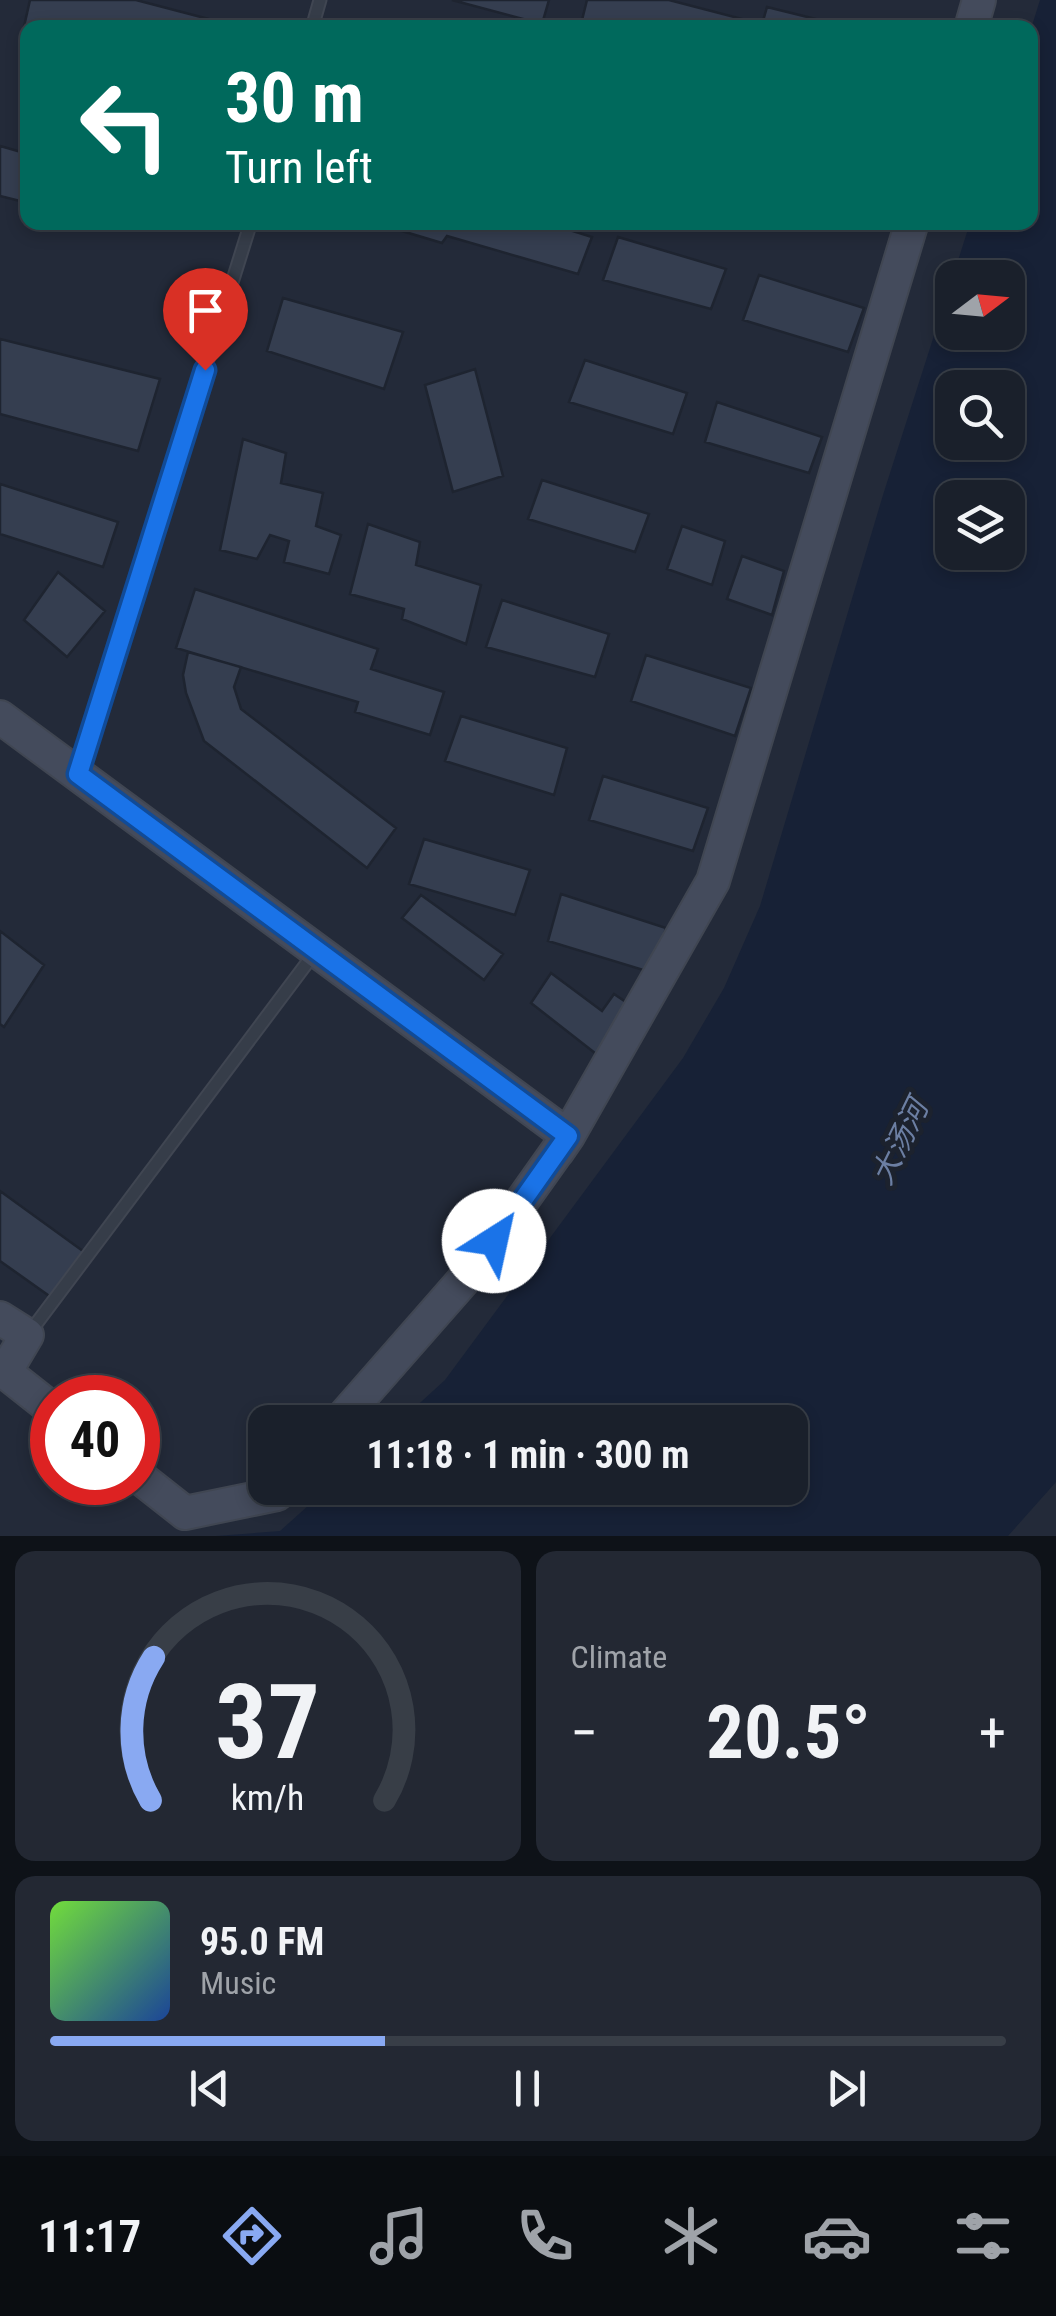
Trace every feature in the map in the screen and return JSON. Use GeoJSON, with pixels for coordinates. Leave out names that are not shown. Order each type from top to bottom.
{"type":"FeatureCollection","features":[{"type":"Feature","properties":{"kind":"street"},"geometry":{"type":"LineString","coordinates":[[354,1405],[475,1267],[568,1136],[713,881],[910,230]]}},
{"type":"Feature","properties":{"kind":"street"},"geometry":{"type":"LineString","coordinates":[[0,717],[568,1136]]}},
{"type":"Feature","properties":{"kind":"street"},"geometry":{"type":"LineString","coordinates":[[14,1326],[5,1372],[30,1392]]}},
{"type":"Feature","properties":{"kind":"street"},"geometry":{"type":"LineString","coordinates":[[160,1494],[185,1514],[248,1500]]}},
{"type":"Feature","properties":{"kind":"lane"},"geometry":{"type":"LineString","coordinates":[[78,774],[248,230]]}},
{"type":"Feature","properties":{"kind":"lane"},"geometry":{"type":"LineString","coordinates":[[14,1326],[316,950]]}},
{"type":"Feature","properties":{"kind":"water","name":"大汤河"},"geometry":{"type":"Polygon","coordinates":[[[1040,0],[1056,0],[1056,1482],[1008,1536],[216,1536],[280,1531],[309,1505],[808,1505],[808,1405],[418,1405],[445,1380],[683,1058],[724,988],[760,906],[935,332],[935,350],[1025,350],[1025,260],[958,260],[968,230],[1038,230],[1038,20],[1034,20],[1040,0]]]}},
{"type":"Feature","properties":{"kind":"building"},"geometry":{"type":"Polygon","coordinates":[[[30,0],[136,0],[212,20],[25,20],[30,0]]]}},
{"type":"Feature","properties":{"kind":"building"},"geometry":{"type":"Polygon","coordinates":[[[452,0],[549,0],[543,20],[527,20],[452,0]]]}},
{"type":"Feature","properties":{"kind":"building"},"geometry":{"type":"Polygon","coordinates":[[[587,0],[669,0],[746,20],[582,20],[587,0]]]}},
{"type":"Feature","properties":{"kind":"building"},"geometry":{"type":"Polygon","coordinates":[[[767,7],[820,20],[763,20],[767,7]]]}},
{"type":"Feature","properties":{"kind":"building"},"geometry":{"type":"Polygon","coordinates":[[[0,146],[20,152],[20,201],[0,196],[0,146]]]}},
{"type":"Feature","properties":{"kind":"building"},"geometry":{"type":"Polygon","coordinates":[[[399,230],[570,230],[592,237],[578,274],[447,236],[442,243],[399,230]]]}},
{"type":"Feature","properties":{"kind":"building"},"geometry":{"type":"Polygon","coordinates":[[[618,237],[726,269],[711,309],[603,280],[618,237]]]}},
{"type":"Feature","properties":{"kind":"building"},"geometry":{"type":"Polygon","coordinates":[[[759,275],[864,308],[848,352],[743,320],[759,275]]]}},
{"type":"Feature","properties":{"kind":"building"},"geometry":{"type":"Polygon","coordinates":[[[283,298],[403,332],[384,389],[267,351],[283,298]]]}},
{"type":"Feature","properties":{"kind":"building"},"geometry":{"type":"Polygon","coordinates":[[[0,339],[160,379],[138,451],[0,414],[0,339]]]}},
{"type":"Feature","properties":{"kind":"building"},"geometry":{"type":"Polygon","coordinates":[[[585,360],[687,393],[673,434],[569,402],[585,360]]]}},
{"type":"Feature","properties":{"kind":"building"},"geometry":{"type":"Polygon","coordinates":[[[475,369],[503,476],[453,492],[425,385],[475,369]]]}},
{"type":"Feature","properties":{"kind":"building"},"geometry":{"type":"Polygon","coordinates":[[[717,402],[822,437],[809,473],[705,442],[717,402]]]}},
{"type":"Feature","properties":{"kind":"building"},"geometry":{"type":"Polygon","coordinates":[[[243,439],[286,453],[281,483],[323,493],[316,526],[341,535],[329,574],[284,562],[289,541],[270,535],[257,559],[220,550],[243,439]]]}},
{"type":"Feature","properties":{"kind":"building"},"geometry":{"type":"Polygon","coordinates":[[[542,480],[649,514],[635,552],[528,519],[542,480]]]}},
{"type":"Feature","properties":{"kind":"building"},"geometry":{"type":"Polygon","coordinates":[[[0,484],[118,522],[103,567],[0,534],[0,484]]]}},
{"type":"Feature","properties":{"kind":"building"},"geometry":{"type":"Polygon","coordinates":[[[368,524],[420,542],[416,565],[481,585],[466,644],[402,619],[404,609],[350,594],[368,524]]]}},
{"type":"Feature","properties":{"kind":"building"},"geometry":{"type":"Polygon","coordinates":[[[682,526],[725,541],[712,585],[667,569],[682,526]]]}},
{"type":"Feature","properties":{"kind":"building"},"geometry":{"type":"Polygon","coordinates":[[[742,556],[784,571],[772,615],[727,599],[742,556]]]}},
{"type":"Feature","properties":{"kind":"building"},"geometry":{"type":"Polygon","coordinates":[[[58,572],[105,611],[67,657],[24,620],[58,572]]]}},
{"type":"Feature","properties":{"kind":"building"},"geometry":{"type":"Polygon","coordinates":[[[195,589],[378,649],[371,669],[444,692],[430,735],[355,712],[358,702],[176,648],[195,589]]]}},
{"type":"Feature","properties":{"kind":"building"},"geometry":{"type":"Polygon","coordinates":[[[502,600],[609,634],[595,677],[486,647],[502,600]]]}},
{"type":"Feature","properties":{"kind":"building"},"geometry":{"type":"Polygon","coordinates":[[[188,652],[241,667],[234,687],[241,709],[396,828],[367,868],[204,741],[186,693],[183,675],[188,652]]]}},
{"type":"Feature","properties":{"kind":"building"},"geometry":{"type":"Polygon","coordinates":[[[646,655],[751,688],[735,736],[631,701],[646,655]]]}},
{"type":"Feature","properties":{"kind":"building"},"geometry":{"type":"Polygon","coordinates":[[[461,716],[567,748],[554,795],[445,761],[461,716]]]}},
{"type":"Feature","properties":{"kind":"building"},"geometry":{"type":"Polygon","coordinates":[[[603,776],[708,808],[693,851],[589,820],[603,776]]]}},
{"type":"Feature","properties":{"kind":"building"},"geometry":{"type":"Polygon","coordinates":[[[424,839],[530,870],[515,915],[409,884],[424,839]]]}},
{"type":"Feature","properties":{"kind":"building"},"geometry":{"type":"Polygon","coordinates":[[[561,894],[666,928],[653,973],[548,941],[561,894]]]}},
{"type":"Feature","properties":{"kind":"building"},"geometry":{"type":"Polygon","coordinates":[[[421,895],[503,954],[484,980],[402,918],[421,895]]]}},
{"type":"Feature","properties":{"kind":"building"},"geometry":{"type":"Polygon","coordinates":[[[0,931],[44,965],[4,1027],[0,1024],[0,931]]]}},
{"type":"Feature","properties":{"kind":"building"},"geometry":{"type":"Polygon","coordinates":[[[551,973],[602,1011],[614,994],[645,1015],[609,1064],[531,1003],[551,973]]]}},
{"type":"Feature","properties":{"kind":"building"},"geometry":{"type":"Polygon","coordinates":[[[0,1191],[87,1254],[55,1300],[0,1261],[0,1191]]]}},
{"type":"Feature","properties":{"kind":"route"},"geometry":{"type":"LineString","coordinates":[[205,370],[78,774],[568,1136],[494,1241]]}}]}
